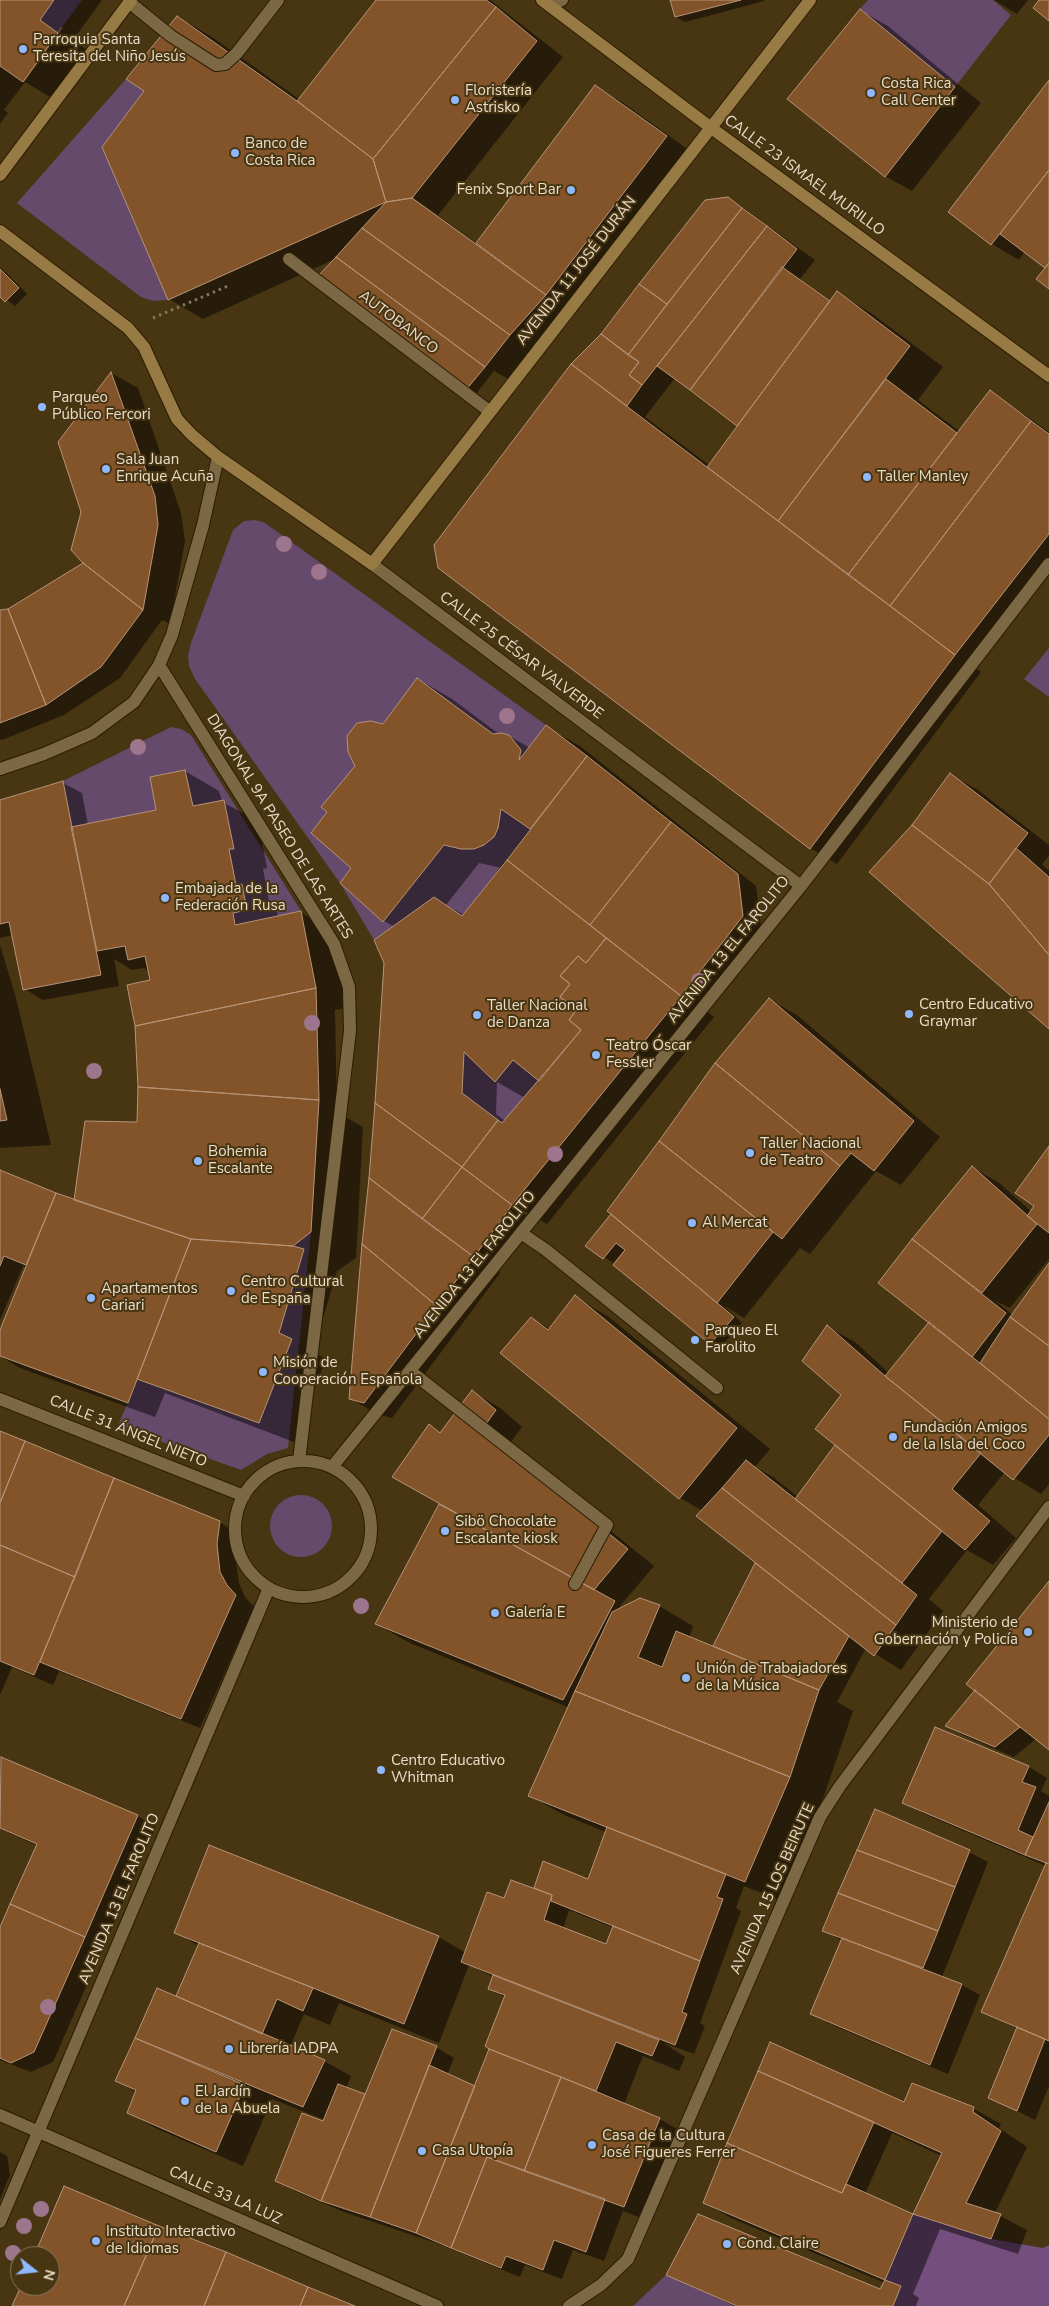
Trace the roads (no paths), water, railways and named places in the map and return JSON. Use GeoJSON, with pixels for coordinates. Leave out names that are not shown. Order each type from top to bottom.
{"type":"FeatureCollection","features":[{"type":"Feature","properties":{"kind":"street"},"geometry":{"type":"LineString","coordinates":[[0,175],[130,1],[171,36],[216,65],[225,64],[237,53],[278,0]]}},
{"type":"Feature","properties":{"kind":"street"},"geometry":{"type":"LineString","coordinates":[[546,3],[562,0]]}},
{"type":"Feature","properties":{"kind":"street","name":"AVENIDA 11 JOSÉ DURÁN"},"geometry":{"type":"LineString","coordinates":[[372,564],[810,0]]}},
{"type":"Feature","properties":{"kind":"street","name":"CALLE 23 ISMAEL MURILLO"},"geometry":{"type":"LineString","coordinates":[[546,3],[710,127],[1049,376]]}},
{"type":"Feature","properties":{"kind":"street","name":"CALLE 25 CÉSAR VALVERDE"},"geometry":{"type":"LineString","coordinates":[[0,231],[128,328],[144,347],[178,419],[192,435],[218,457],[372,564],[801,886]]}},
{"type":"Feature","properties":{"kind":"street","name":"AUTOBANCO"},"geometry":{"type":"LineString","coordinates":[[288,259],[489,411]]}},
{"type":"Feature","properties":{"kind":"street"},"geometry":{"type":"LineString","coordinates":[[0,769],[44,754],[92,733],[134,702],[159,665],[172,635],[203,525],[218,457]]}},
{"type":"Feature","properties":{"kind":"street","name":"AVENIDA 13 EL FAROLITO"},"geometry":{"type":"LineString","coordinates":[[332,1467],[801,886],[1049,564]]}},
{"type":"Feature","properties":{"kind":"street","name":"DIAGONAL 9A PASEO DE LAS ARTES"},"geometry":{"type":"LineString","coordinates":[[159,665],[334,944],[349,987],[350,1032],[299,1461]]}},
{"type":"Feature","properties":{"kind":"street"},"geometry":{"type":"LineString","coordinates":[[521,1233],[546,1250],[717,1388]]}},
{"type":"Feature","properties":{"kind":"street"},"geometry":{"type":"LineString","coordinates":[[410,1371],[607,1525],[575,1584]]}},
{"type":"Feature","properties":{"kind":"street","name":"CALLE 31 ÁNGEL NIETO"},"geometry":{"type":"LineString","coordinates":[[0,1400],[244,1496]]}},
{"type":"Feature","properties":{"kind":"street"},"geometry":{"type":"LineString","coordinates":[[299,1461],[316,1462],[332,1467],[348,1477],[360,1491],[368,1507],[371,1525],[370,1543],[363,1561],[352,1576],[339,1587],[322,1594],[304,1597],[286,1595],[269,1588],[253,1575],[241,1558],[236,1537],[236,1516],[244,1496],[254,1482],[267,1471],[282,1464],[299,1461]]}},
{"type":"Feature","properties":{"kind":"street","name":"AVENIDA 15 LOS BEIRUTE"},"geometry":{"type":"LineString","coordinates":[[570,2306],[601,2285],[628,2259],[820,1817],[840,1786],[1049,1507]]}},
{"type":"Feature","properties":{"kind":"street","name":"AVENIDA 13 EL FAROLITO"},"geometry":{"type":"LineString","coordinates":[[0,2222],[269,1588]]}},
{"type":"Feature","properties":{"kind":"street","name":"CALLE 33 LA LUZ"},"geometry":{"type":"LineString","coordinates":[[0,2115],[437,2306]]}},
{"type":"Feature","properties":{"kind":"place","name":"Parroquia Santa Teresita del Niño Jesús"},"geometry":{"type":"Point","coordinates":[23,49]}},
{"type":"Feature","properties":{"kind":"place","name":"Costa Rica Call Center"},"geometry":{"type":"Point","coordinates":[871,93]}},
{"type":"Feature","properties":{"kind":"place","name":"Floristería Astrisko"},"geometry":{"type":"Point","coordinates":[455,100]}},
{"type":"Feature","properties":{"kind":"place","name":"Banco de Costa Rica"},"geometry":{"type":"Point","coordinates":[235,153]}},
{"type":"Feature","properties":{"kind":"place","name":"Fenix Sport Bar"},"geometry":{"type":"Point","coordinates":[571,190]}},
{"type":"Feature","properties":{"kind":"place","name":"Parqueo Público Fercori"},"geometry":{"type":"Point","coordinates":[42,407]}},
{"type":"Feature","properties":{"kind":"place","name":"Sala Juan Enrique Acuña"},"geometry":{"type":"Point","coordinates":[106,469]}},
{"type":"Feature","properties":{"kind":"place","name":"Taller Manley"},"geometry":{"type":"Point","coordinates":[867,477]}},
{"type":"Feature","properties":{"kind":"place","name":"Embajada de la Federación Rusa"},"geometry":{"type":"Point","coordinates":[165,898]}},
{"type":"Feature","properties":{"kind":"place","name":"Centro Educativo Graymar"},"geometry":{"type":"Point","coordinates":[909,1014]}},
{"type":"Feature","properties":{"kind":"place","name":"Taller Nacional de Danza"},"geometry":{"type":"Point","coordinates":[477,1015]}},
{"type":"Feature","properties":{"kind":"place","name":"Teatro Óscar Fessler"},"geometry":{"type":"Point","coordinates":[596,1055]}},
{"type":"Feature","properties":{"kind":"place","name":"Taller Nacional de Teatro"},"geometry":{"type":"Point","coordinates":[750,1153]}},
{"type":"Feature","properties":{"kind":"place","name":"Bohemia Escalante"},"geometry":{"type":"Point","coordinates":[198,1161]}},
{"type":"Feature","properties":{"kind":"place","name":"Al Mercat"},"geometry":{"type":"Point","coordinates":[692,1223]}},
{"type":"Feature","properties":{"kind":"place","name":"Centro Cultural de España"},"geometry":{"type":"Point","coordinates":[231,1291]}},
{"type":"Feature","properties":{"kind":"place","name":"Apartamentos Cariari"},"geometry":{"type":"Point","coordinates":[91,1298]}},
{"type":"Feature","properties":{"kind":"place","name":"Parqueo El Farolito"},"geometry":{"type":"Point","coordinates":[695,1340]}},
{"type":"Feature","properties":{"kind":"place","name":"Misión de Cooperación Española"},"geometry":{"type":"Point","coordinates":[263,1372]}},
{"type":"Feature","properties":{"kind":"place","name":"Fundación Amigos de la Isla del Coco"},"geometry":{"type":"Point","coordinates":[893,1437]}},
{"type":"Feature","properties":{"kind":"place","name":"Sibö Chocolate Escalante kiosk"},"geometry":{"type":"Point","coordinates":[445,1531]}},
{"type":"Feature","properties":{"kind":"place","name":"Galería E"},"geometry":{"type":"Point","coordinates":[495,1613]}},
{"type":"Feature","properties":{"kind":"place","name":"Ministerio de Gobernación y Policía"},"geometry":{"type":"Point","coordinates":[1028,1632]}},
{"type":"Feature","properties":{"kind":"place","name":"Unión de Trabajadores de la Música"},"geometry":{"type":"Point","coordinates":[686,1678]}},
{"type":"Feature","properties":{"kind":"place","name":"Centro Educativo Whitman"},"geometry":{"type":"Point","coordinates":[381,1770]}},
{"type":"Feature","properties":{"kind":"place","name":"Librería IADPA"},"geometry":{"type":"Point","coordinates":[229,2049]}},
{"type":"Feature","properties":{"kind":"place","name":"El Jardín de la Abuela"},"geometry":{"type":"Point","coordinates":[185,2101]}},
{"type":"Feature","properties":{"kind":"place","name":"Casa de la Cultura José Figueres Ferrer"},"geometry":{"type":"Point","coordinates":[592,2145]}},
{"type":"Feature","properties":{"kind":"place","name":"Casa Utopía"},"geometry":{"type":"Point","coordinates":[422,2151]}},
{"type":"Feature","properties":{"kind":"place","name":"Instituto Interactivo de Idiomas"},"geometry":{"type":"Point","coordinates":[96,2241]}},
{"type":"Feature","properties":{"kind":"place","name":"Cond. Claire"},"geometry":{"type":"Point","coordinates":[727,2244]}}]}
